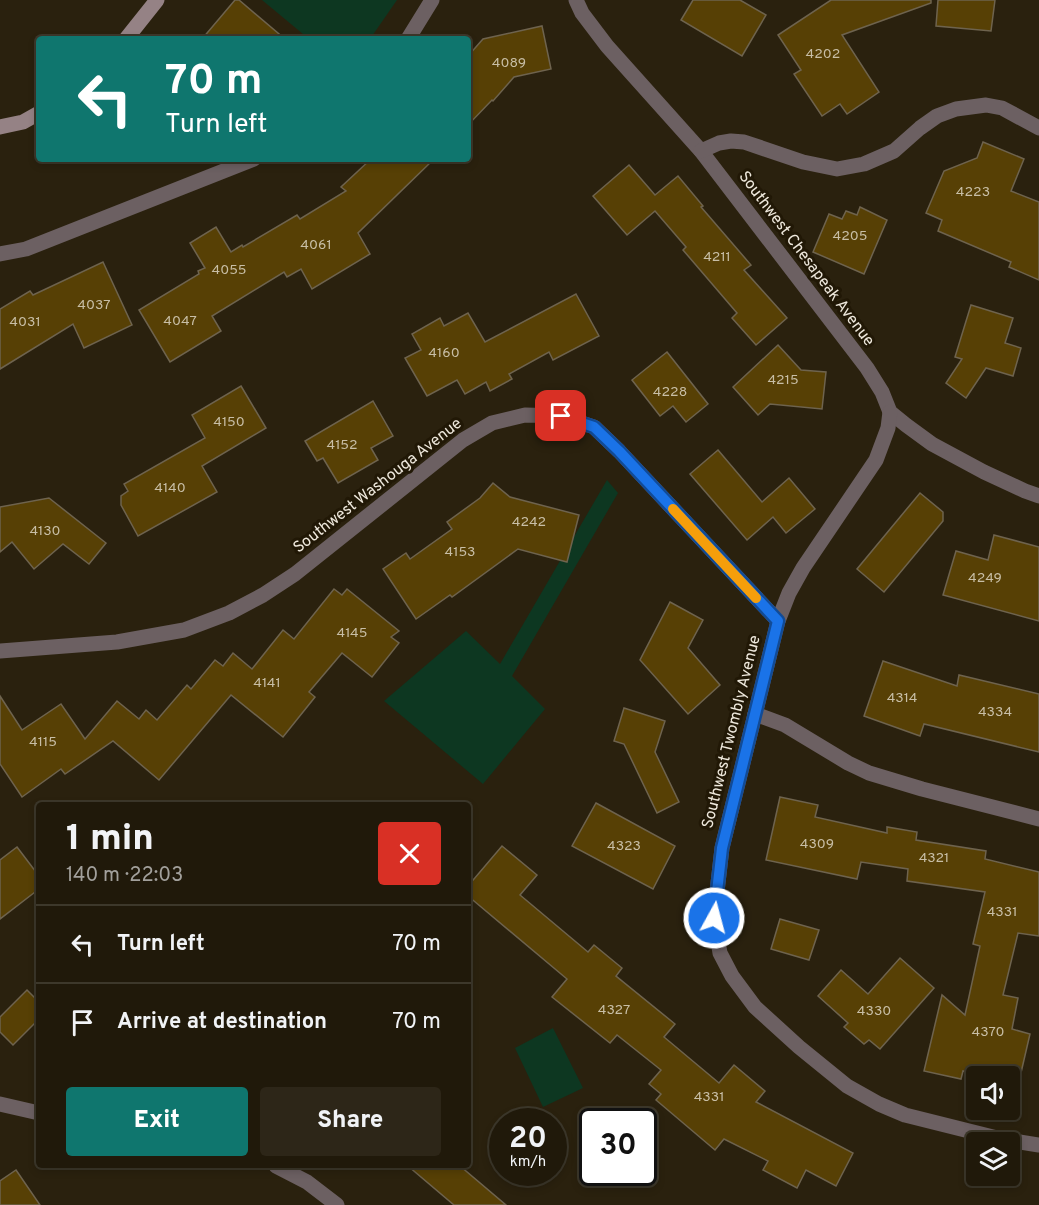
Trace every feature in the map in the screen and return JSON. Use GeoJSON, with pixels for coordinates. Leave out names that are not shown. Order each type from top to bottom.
{"type":"FeatureCollection","features":[{"type":"Feature","properties":{"kind":"street"},"geometry":{"type":"LineString","coordinates":[[128,36],[157,0]]}},
{"type":"Feature","properties":{"kind":"street"},"geometry":{"type":"LineString","coordinates":[[410,36],[432,0]]}},
{"type":"Feature","properties":{"kind":"street","name":"Southwest Chesapeak Avenue"},"geometry":{"type":"LineString","coordinates":[[576,0],[582,13],[608,46],[701,151],[867,368],[891,412],[932,444],[984,472],[1039,496]]}},
{"type":"Feature","properties":{"kind":"street"},"geometry":{"type":"LineString","coordinates":[[701,151],[719,143],[744,142],[803,162],[837,169],[864,164],[894,151],[937,116],[956,109],[986,105],[1002,108],[1039,128]]}},
{"type":"Feature","properties":{"kind":"street"},"geometry":{"type":"LineString","coordinates":[[0,127],[22,122],[36,115]]}},
{"type":"Feature","properties":{"kind":"street"},"geometry":{"type":"LineString","coordinates":[[0,254],[26,249],[246,162]]}},
{"type":"Feature","properties":{"kind":"street","name":"Southwest Twombly Avenue"},"geometry":{"type":"LineString","coordinates":[[891,412],[886,435],[876,460],[803,568],[789,593],[778,621],[722,848],[714,918],[720,953],[732,976],[754,1007],[847,1086],[905,1115],[1001,1139],[1039,1145]]}},
{"type":"Feature","properties":{"kind":"street","name":"Southwest Washouga Avenue"},"geometry":{"type":"LineString","coordinates":[[0,651],[117,642],[184,630],[228,613],[263,595],[295,574],[463,440],[492,423],[525,415],[561,416],[594,427],[778,621]]}},
{"type":"Feature","properties":{"kind":"street"},"geometry":{"type":"LineString","coordinates":[[755,714],[785,725],[869,773],[1039,819]]}},
{"type":"Feature","properties":{"kind":"street"},"geometry":{"type":"LineString","coordinates":[[2,1108],[36,1113]]}},
{"type":"Feature","properties":{"kind":"street"},"geometry":{"type":"LineString","coordinates":[[280,1168],[308,1182],[337,1205]]}},
{"type":"Feature","properties":{"kind":"green space"},"geometry":{"type":"Polygon","coordinates":[[[262,0],[397,0],[372,36],[305,36],[262,0]]]}},
{"type":"Feature","properties":{"kind":"green space"},"geometry":{"type":"Polygon","coordinates":[[[607,480],[618,493],[512,676],[545,709],[483,784],[384,701],[466,631],[500,664],[607,480]]]}},
{"type":"Feature","properties":{"kind":"green space"},"geometry":{"type":"Polygon","coordinates":[[[553,1028],[583,1088],[543,1107],[515,1048],[553,1028]]]}},
{"type":"Feature","properties":{"kind":"building"},"geometry":{"type":"Polygon","coordinates":[[[235,0],[239,0],[281,36],[205,36],[235,0]]]}},
{"type":"Feature","properties":{"kind":"building"},"geometry":{"type":"Polygon","coordinates":[[[693,0],[740,0],[766,15],[742,56],[681,20],[693,0]]]}},
{"type":"Feature","properties":{"kind":"building"},"geometry":{"type":"Polygon","coordinates":[[[831,0],[931,0],[931,3],[842,35],[879,92],[847,114],[840,104],[822,116],[794,74],[801,70],[778,35],[831,0]]]}},
{"type":"Feature","properties":{"kind":"building"},"geometry":{"type":"Polygon","coordinates":[[[938,0],[995,0],[991,31],[936,26],[938,0]]]}},
{"type":"Feature","properties":{"kind":"building"},"geometry":{"type":"Polygon","coordinates":[[[542,26],[551,69],[514,77],[471,122],[471,53],[483,39],[542,26]]]}},
{"type":"Feature","properties":{"kind":"building"},"geometry":{"type":"Polygon","coordinates":[[[983,142],[1024,159],[1011,191],[1039,202],[1039,280],[1009,267],[1011,262],[938,231],[942,220],[926,213],[944,171],[977,158],[983,142]]]}},
{"type":"Feature","properties":{"kind":"building"},"geometry":{"type":"Polygon","coordinates":[[[368,162],[431,162],[358,233],[370,254],[312,289],[301,269],[287,277],[284,272],[212,316],[221,331],[170,362],[139,310],[199,274],[198,271],[205,268],[190,243],[216,227],[231,252],[297,215],[300,219],[346,191],[341,187],[368,162]]]}},
{"type":"Feature","properties":{"kind":"building"},"geometry":{"type":"Polygon","coordinates":[[[629,165],[655,195],[678,176],[703,206],[701,207],[751,265],[744,270],[787,318],[756,345],[732,318],[737,313],[683,250],[686,247],[655,211],[627,235],[593,196],[629,165]]]}},
{"type":"Feature","properties":{"kind":"building"},"geometry":{"type":"Polygon","coordinates":[[[860,207],[887,220],[864,274],[813,252],[829,214],[842,219],[846,211],[857,215],[860,207]]]}},
{"type":"Feature","properties":{"kind":"building"},"geometry":{"type":"Polygon","coordinates":[[[103,262],[132,325],[84,348],[73,324],[0,369],[0,309],[30,291],[33,295],[103,262]]]}},
{"type":"Feature","properties":{"kind":"building"},"geometry":{"type":"Polygon","coordinates":[[[576,294],[599,336],[553,360],[549,352],[509,374],[512,379],[490,391],[486,382],[465,394],[457,380],[427,396],[405,358],[421,350],[412,334],[440,318],[444,326],[468,313],[485,342],[576,294]]]}},
{"type":"Feature","properties":{"kind":"building"},"geometry":{"type":"Polygon","coordinates":[[[971,305],[1013,318],[1005,343],[1021,348],[1013,376],[986,368],[966,398],[946,383],[962,359],[955,357],[971,305]]]}},
{"type":"Feature","properties":{"kind":"building"},"geometry":{"type":"Polygon","coordinates":[[[778,345],[801,370],[826,372],[822,409],[770,404],[758,415],[733,387],[778,345]]]}},
{"type":"Feature","properties":{"kind":"building"},"geometry":{"type":"Polygon","coordinates":[[[667,352],[708,404],[686,422],[673,406],[660,416],[632,380],[667,352]]]}},
{"type":"Feature","properties":{"kind":"building"},"geometry":{"type":"Polygon","coordinates":[[[241,386],[266,428],[202,466],[217,492],[138,536],[121,505],[121,496],[128,491],[124,484],[205,438],[192,415],[241,386]]]}},
{"type":"Feature","properties":{"kind":"building"},"geometry":{"type":"Polygon","coordinates":[[[373,401],[393,436],[371,448],[378,460],[338,483],[323,458],[317,461],[305,441],[373,401]]]}},
{"type":"Feature","properties":{"kind":"building"},"geometry":{"type":"Polygon","coordinates":[[[718,450],[762,502],[789,478],[815,509],[786,533],[773,517],[747,540],[690,474],[718,450]]]}},
{"type":"Feature","properties":{"kind":"building"},"geometry":{"type":"Polygon","coordinates":[[[493,483],[510,497],[579,515],[567,562],[518,549],[452,597],[450,595],[416,619],[383,569],[406,553],[410,559],[452,529],[447,522],[480,498],[493,483]]]}},
{"type":"Feature","properties":{"kind":"building"},"geometry":{"type":"Polygon","coordinates":[[[920,493],[943,512],[943,521],[884,592],[857,569],[920,493]]]}},
{"type":"Feature","properties":{"kind":"building"},"geometry":{"type":"Polygon","coordinates":[[[49,498],[106,543],[89,564],[63,544],[34,569],[12,542],[0,552],[0,507],[49,498]]]}},
{"type":"Feature","properties":{"kind":"building"},"geometry":{"type":"Polygon","coordinates":[[[994,535],[1039,547],[1039,621],[943,595],[956,551],[988,560],[994,535]]]}},
{"type":"Feature","properties":{"kind":"building"},"geometry":{"type":"Polygon","coordinates":[[[334,589],[342,595],[347,589],[399,631],[391,637],[399,643],[372,677],[342,653],[309,692],[315,697],[283,737],[231,695],[159,780],[113,741],[65,774],[61,769],[22,797],[0,764],[0,696],[22,730],[61,704],[85,739],[117,701],[139,719],[146,710],[157,720],[187,685],[191,689],[215,660],[223,666],[233,653],[252,669],[283,630],[294,639],[334,589]]]}},
{"type":"Feature","properties":{"kind":"building"},"geometry":{"type":"Polygon","coordinates":[[[670,602],[703,620],[688,648],[720,685],[688,714],[640,660],[670,602]]]}},
{"type":"Feature","properties":{"kind":"building"},"geometry":{"type":"Polygon","coordinates":[[[883,661],[957,686],[959,675],[1039,694],[1039,752],[924,724],[920,736],[864,716],[883,661]]]}},
{"type":"Feature","properties":{"kind":"building"},"geometry":{"type":"Polygon","coordinates":[[[624,708],[665,721],[655,752],[679,802],[657,813],[624,744],[614,741],[624,708]]]}},
{"type":"Feature","properties":{"kind":"building"},"geometry":{"type":"Polygon","coordinates":[[[780,797],[818,805],[815,817],[887,833],[887,827],[917,832],[916,840],[986,851],[985,859],[1039,872],[1039,936],[1018,933],[1003,995],[1018,998],[1012,1029],[1030,1034],[1020,1077],[1020,1066],[966,1066],[966,1072],[963,1071],[961,1079],[924,1071],[942,995],[965,1015],[980,946],[973,944],[985,892],[907,881],[908,869],[861,862],[857,879],[766,860],[780,797]]]}},
{"type":"Feature","properties":{"kind":"building"},"geometry":{"type":"Polygon","coordinates":[[[596,803],[675,846],[653,889],[572,846],[596,803]]]}},
{"type":"Feature","properties":{"kind":"building"},"geometry":{"type":"Polygon","coordinates":[[[502,846],[537,875],[520,895],[588,952],[594,945],[622,968],[616,976],[675,1024],[664,1037],[719,1083],[734,1065],[765,1091],[756,1102],[853,1153],[836,1186],[806,1170],[797,1188],[763,1170],[768,1161],[724,1139],[715,1150],[656,1100],[661,1094],[649,1084],[661,1070],[617,1035],[610,1043],[552,997],[567,979],[471,899],[471,882],[502,846]]]}},
{"type":"Feature","properties":{"kind":"building"},"geometry":{"type":"Polygon","coordinates":[[[17,847],[36,872],[36,891],[0,919],[0,860],[17,847]]]}},
{"type":"Feature","properties":{"kind":"building"},"geometry":{"type":"Polygon","coordinates":[[[780,919],[819,930],[809,960],[771,949],[780,919]]]}},
{"type":"Feature","properties":{"kind":"building"},"geometry":{"type":"Polygon","coordinates":[[[900,958],[934,988],[880,1049],[869,1040],[864,1044],[844,1027],[848,1023],[818,996],[841,970],[868,994],[900,958]]]}},
{"type":"Feature","properties":{"kind":"building"},"geometry":{"type":"Polygon","coordinates":[[[27,990],[36,999],[36,1022],[13,1045],[0,1032],[0,1017],[27,990]]]}},
{"type":"Feature","properties":{"kind":"building"},"geometry":{"type":"Polygon","coordinates":[[[410,1168],[462,1168],[506,1205],[454,1205],[410,1168]]]}},
{"type":"Feature","properties":{"kind":"building"},"geometry":{"type":"Polygon","coordinates":[[[16,1170],[40,1205],[0,1205],[0,1181],[16,1170]]]}},
{"type":"Feature","properties":{"kind":"slow traffic"},"geometry":{"type":"LineString","coordinates":[[673,509],[756,598]]}},
{"type":"Feature","properties":{"kind":"route"},"geometry":{"type":"LineString","coordinates":[[561,416],[594,427],[778,621],[722,848],[714,918]]}}]}
